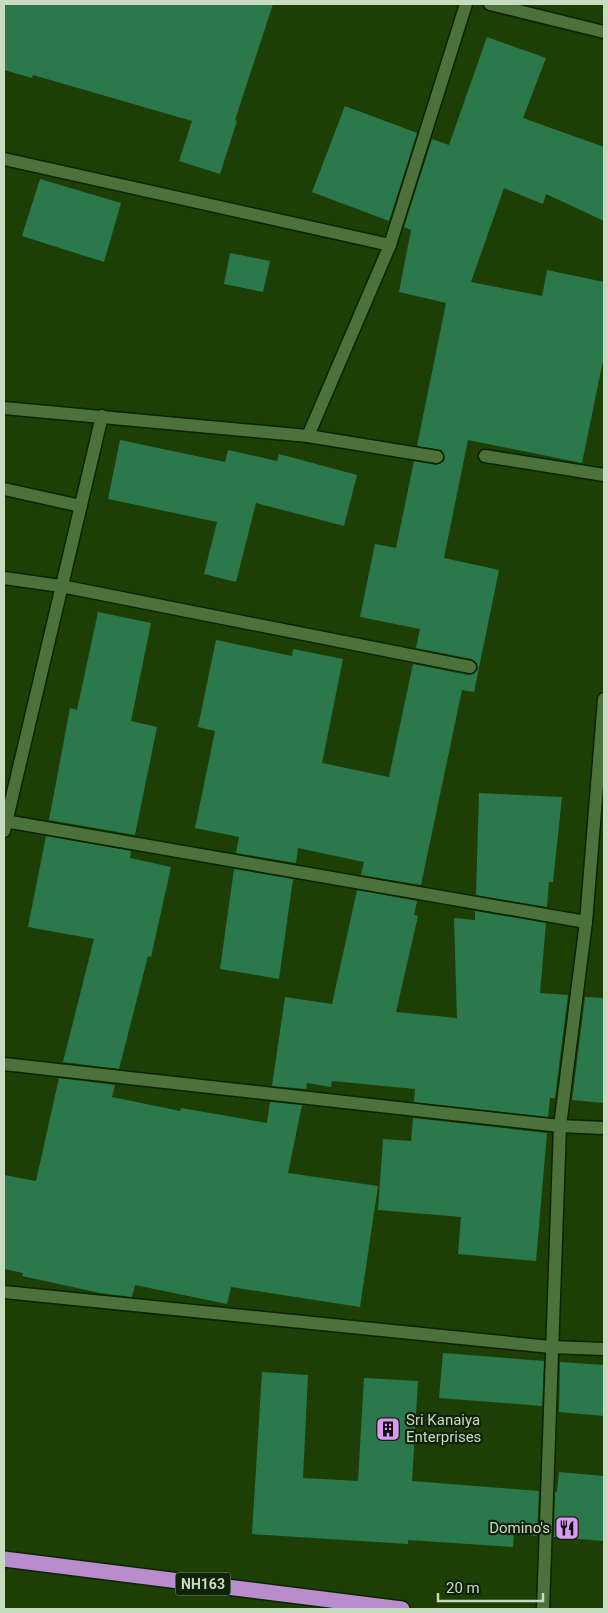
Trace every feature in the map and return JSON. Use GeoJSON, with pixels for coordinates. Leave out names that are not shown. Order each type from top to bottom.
{"type":"FeatureCollection","features":[{"type":"Feature","properties":{"kind":"highway","name":"NH163"},"geometry":{"type":"LineString","coordinates":[[4,1559],[402,1609]]}},
{"type":"Feature","properties":{"kind":"street"},"geometry":{"type":"LineString","coordinates":[[308,436],[390,245],[466,4]]}},
{"type":"Feature","properties":{"kind":"street"},"geometry":{"type":"LineString","coordinates":[[490,4],[604,32]]}},
{"type":"Feature","properties":{"kind":"street"},"geometry":{"type":"LineString","coordinates":[[4,159],[390,245]]}},
{"type":"Feature","properties":{"kind":"street"},"geometry":{"type":"LineString","coordinates":[[4,408],[308,436],[437,457]]}},
{"type":"Feature","properties":{"kind":"street"},"geometry":{"type":"LineString","coordinates":[[102,416],[4,826],[586,922]]}},
{"type":"Feature","properties":{"kind":"street"},"geometry":{"type":"LineString","coordinates":[[485,456],[604,475]]}},
{"type":"Feature","properties":{"kind":"street"},"geometry":{"type":"LineString","coordinates":[[4,489],[81,506]]}},
{"type":"Feature","properties":{"kind":"street"},"geometry":{"type":"LineString","coordinates":[[4,578],[61,586],[470,667]]}},
{"type":"Feature","properties":{"kind":"street"},"geometry":{"type":"LineString","coordinates":[[543,1609],[560,1126],[586,922],[604,699]]}},
{"type":"Feature","properties":{"kind":"street"},"geometry":{"type":"LineString","coordinates":[[4,1064],[560,1126],[604,1128]]}},
{"type":"Feature","properties":{"kind":"street"},"geometry":{"type":"LineString","coordinates":[[4,1292],[551,1347],[604,1349]]}},
{"type":"Feature","properties":{"kind":"building"},"geometry":{"type":"Polygon","coordinates":[[[4,4],[273,4],[235,120],[237,121],[220,174],[179,161],[192,121],[33,75],[32,78],[4,70],[4,4]]]}},
{"type":"Feature","properties":{"kind":"building"},"geometry":{"type":"Polygon","coordinates":[[[487,37],[546,58],[523,118],[604,147],[604,221],[546,194],[543,204],[504,188],[471,282],[542,296],[547,270],[604,282],[604,356],[582,463],[468,440],[444,558],[499,570],[474,692],[462,690],[421,885],[361,875],[364,862],[298,848],[296,863],[236,853],[239,837],[195,828],[215,731],[198,727],[216,640],[292,656],[293,649],[343,659],[322,763],[389,777],[413,664],[468,675],[473,674],[478,669],[477,664],[472,659],[416,648],[420,629],[360,617],[375,544],[396,548],[414,461],[436,465],[445,459],[442,450],[417,446],[446,303],[399,292],[411,230],[404,227],[432,139],[449,145],[487,37]]]}},
{"type":"Feature","properties":{"kind":"building"},"geometry":{"type":"Polygon","coordinates":[[[345,106],[417,133],[389,221],[312,192],[345,106]]]}},
{"type":"Feature","properties":{"kind":"building"},"geometry":{"type":"Polygon","coordinates":[[[40,179],[121,203],[104,262],[22,236],[40,179]]]}},
{"type":"Feature","properties":{"kind":"building"},"geometry":{"type":"Polygon","coordinates":[[[230,253],[270,261],[263,292],[224,284],[230,253]]]}},
{"type":"Feature","properties":{"kind":"building"},"geometry":{"type":"Polygon","coordinates":[[[120,440],[225,462],[228,450],[277,461],[279,454],[357,475],[344,526],[256,503],[236,582],[204,574],[217,522],[108,499],[120,440]]]}},
{"type":"Feature","properties":{"kind":"building"},"geometry":{"type":"Polygon","coordinates":[[[98,612],[151,623],[131,721],[157,727],[135,835],[49,820],[70,708],[77,710],[98,612]]]}},
{"type":"Feature","properties":{"kind":"building"},"geometry":{"type":"Polygon","coordinates":[[[479,793],[562,797],[553,882],[549,882],[547,907],[476,895],[479,793]]]}},
{"type":"Feature","properties":{"kind":"building"},"geometry":{"type":"Polygon","coordinates":[[[46,836],[131,851],[130,858],[171,867],[151,957],[148,956],[119,1069],[63,1062],[94,939],[28,927],[46,836]]]}},
{"type":"Feature","properties":{"kind":"building"},"geometry":{"type":"Polygon","coordinates":[[[234,869],[293,879],[279,979],[220,969],[234,869]]]}},
{"type":"Feature","properties":{"kind":"building"},"geometry":{"type":"Polygon","coordinates":[[[357,890],[417,901],[414,915],[418,916],[396,1012],[457,1018],[454,918],[475,920],[475,911],[546,923],[540,993],[568,995],[555,1098],[550,1098],[548,1117],[414,1102],[415,1089],[332,1081],[331,1087],[307,1083],[306,1089],[272,1086],[285,997],[332,1004],[357,890]]]}},
{"type":"Feature","properties":{"kind":"building"},"geometry":{"type":"Polygon","coordinates":[[[585,997],[604,998],[604,1103],[572,1100],[585,997]]]}},
{"type":"Feature","properties":{"kind":"building"},"geometry":{"type":"Polygon","coordinates":[[[59,1078],[115,1085],[112,1097],[180,1111],[181,1108],[267,1123],[270,1102],[302,1105],[288,1173],[378,1186],[360,1307],[231,1287],[227,1304],[135,1285],[132,1297],[100,1293],[22,1276],[23,1273],[4,1269],[4,1175],[36,1181],[59,1078]]]}},
{"type":"Feature","properties":{"kind":"building"},"geometry":{"type":"Polygon","coordinates":[[[413,1118],[547,1133],[536,1261],[458,1254],[461,1217],[378,1210],[383,1139],[411,1141],[413,1118]]]}},
{"type":"Feature","properties":{"kind":"building"},"geometry":{"type":"Polygon","coordinates":[[[443,1353],[544,1361],[542,1406],[439,1398],[443,1353]]]}},
{"type":"Feature","properties":{"kind":"building"},"geometry":{"type":"Polygon","coordinates":[[[560,1362],[604,1365],[604,1416],[559,1412],[560,1362]]]}},
{"type":"Feature","properties":{"kind":"building","name":"Sri Kanaiya Enterprises"},"geometry":{"type":"Polygon","coordinates":[[[262,1372],[308,1375],[303,1478],[358,1481],[364,1378],[418,1381],[412,1481],[539,1491],[537,1536],[514,1534],[513,1547],[408,1540],[408,1544],[252,1534],[262,1372]]]}},
{"type":"Feature","properties":{"kind":"building"},"geometry":{"type":"Polygon","coordinates":[[[559,1472],[604,1476],[604,1541],[554,1537],[555,1492],[557,1492],[559,1472]]]}},
{"type":"Feature","properties":{"kind":"place","name":"Sri Kanaiya Enterprises"},"geometry":{"type":"Point","coordinates":[388,1429]}},
{"type":"Feature","properties":{"kind":"place","name":"Domino's"},"geometry":{"type":"Point","coordinates":[567,1528]}}]}
